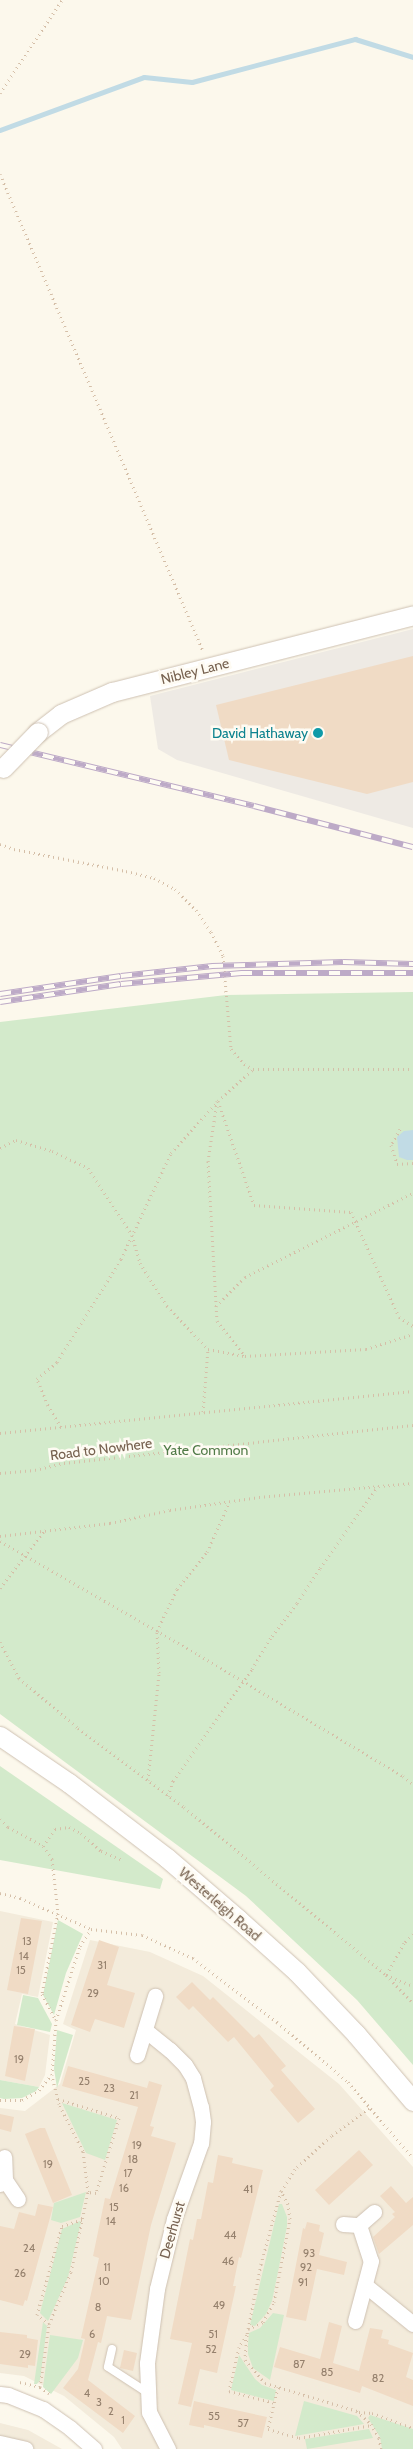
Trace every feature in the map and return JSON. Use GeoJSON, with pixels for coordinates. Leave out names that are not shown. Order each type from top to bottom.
{"type":"FeatureCollection","features":[{"type":"Feature","properties":{"kind":"street","name":"Nibley Lane"},"geometry":{"type":"LineString","coordinates":[[1,769],[38,732],[61,714],[112,692],[413,615]]}},
{"type":"Feature","properties":{"kind":"street","name":"Westerleigh Road"},"geometry":{"type":"LineString","coordinates":[[0,1736],[69,1783],[166,1858],[246,1926],[297,1972],[356,2034],[413,2101]]}},
{"type":"Feature","properties":{"kind":"street"},"geometry":{"type":"LineString","coordinates":[[137,2055],[155,1996]]}},
{"type":"Feature","properties":{"kind":"street","name":"Deerhurst"},"geometry":{"type":"LineString","coordinates":[[145,2030],[185,2065],[193,2078],[203,2122],[201,2143],[174,2219],[156,2288],[147,2363],[149,2412],[168,2449]]}},
{"type":"Feature","properties":{"kind":"street"},"geometry":{"type":"LineString","coordinates":[[4,2157],[2,2182],[18,2199]]}},
{"type":"Feature","properties":{"kind":"street"},"geometry":{"type":"LineString","coordinates":[[342,2224],[359,2225],[374,2212]]}},
{"type":"Feature","properties":{"kind":"street"},"geometry":{"type":"LineString","coordinates":[[355,2321],[371,2261],[359,2225]]}},
{"type":"Feature","properties":{"kind":"street"},"geometry":{"type":"LineString","coordinates":[[365,2285],[413,2324]]}},
{"type":"Feature","properties":{"kind":"street"},"geometry":{"type":"LineString","coordinates":[[0,2394],[8,2395],[43,2409],[70,2428],[94,2449]]}},
{"type":"Feature","properties":{"kind":"street"},"geometry":{"type":"LineString","coordinates":[[0,2443],[25,2449]]}},
{"type":"Feature","properties":{"kind":"lane"},"geometry":{"type":"LineString","coordinates":[[112,2349],[108,2367],[148,2393]]}},
{"type":"Feature","properties":{"kind":"path"},"geometry":{"type":"LineString","coordinates":[[0,93],[62,0]]}},
{"type":"Feature","properties":{"kind":"path"},"geometry":{"type":"LineString","coordinates":[[0,174],[210,668]]}},
{"type":"Feature","properties":{"kind":"path"},"geometry":{"type":"LineString","coordinates":[[0,844],[14,849],[154,878],[175,889],[196,910],[211,932],[223,956],[231,1050],[236,1057],[253,1068],[413,1069]]}},
{"type":"Feature","properties":{"kind":"path"},"geometry":{"type":"LineString","coordinates":[[61,1426],[48,1405],[37,1379],[57,1362],[121,1259],[171,1153],[218,1101],[253,1068]]}},
{"type":"Feature","properties":{"kind":"path"},"geometry":{"type":"LineString","coordinates":[[218,1101],[254,1205],[351,1212],[398,1317],[413,1326]]}},
{"type":"Feature","properties":{"kind":"path"},"geometry":{"type":"LineString","coordinates":[[218,1101],[208,1161],[217,1321],[245,1356]]}},
{"type":"Feature","properties":{"kind":"path"},"geometry":{"type":"LineString","coordinates":[[400,1129],[391,1146],[397,1164],[413,1163]]}},
{"type":"Feature","properties":{"kind":"path"},"geometry":{"type":"LineString","coordinates":[[0,1148],[16,1140],[52,1151],[88,1168],[132,1236],[140,1263],[167,1306],[208,1349],[245,1356],[366,1349],[413,1334]]}},
{"type":"Feature","properties":{"kind":"path"},"geometry":{"type":"LineString","coordinates":[[216,1306],[245,1276],[413,1193]]}},
{"type":"Feature","properties":{"kind":"path"},"geometry":{"type":"LineString","coordinates":[[202,1412],[208,1349]]}},
{"type":"Feature","properties":{"kind":"path","name":"Road to Nowhere"},"geometry":{"type":"LineString","coordinates":[[0,1433],[413,1391]]}},
{"type":"Feature","properties":{"kind":"path","name":"Road to Nowhere"},"geometry":{"type":"LineString","coordinates":[[0,1473],[35,1470],[64,1463],[413,1425]]}},
{"type":"Feature","properties":{"kind":"path"},"geometry":{"type":"LineString","coordinates":[[0,1536],[110,1523],[170,1510],[230,1502],[413,1483]]}},
{"type":"Feature","properties":{"kind":"path"},"geometry":{"type":"LineString","coordinates":[[168,1796],[173,1781],[378,1486]]}},
{"type":"Feature","properties":{"kind":"path"},"geometry":{"type":"LineString","coordinates":[[148,1780],[159,1673],[157,1631],[177,1589],[207,1552],[230,1502]]}},
{"type":"Feature","properties":{"kind":"path"},"geometry":{"type":"LineString","coordinates":[[0,1588],[45,1530]]}},
{"type":"Feature","properties":{"kind":"path"},"geometry":{"type":"LineString","coordinates":[[0,1541],[243,1681],[403,1776],[413,1784]]}},
{"type":"Feature","properties":{"kind":"path"},"geometry":{"type":"LineString","coordinates":[[0,1642],[20,1678],[78,1728],[168,1796],[386,1975],[413,2003]]}},
{"type":"Feature","properties":{"kind":"path"},"geometry":{"type":"LineString","coordinates":[[0,1820],[8,1827],[43,1846],[52,1859],[58,1913],[42,1994],[56,2020]]}},
{"type":"Feature","properties":{"kind":"path"},"geometry":{"type":"LineString","coordinates":[[43,1846],[55,1829],[69,1827],[81,1833],[101,1851],[122,1860]]}},
{"type":"Feature","properties":{"kind":"path"},"geometry":{"type":"LineString","coordinates":[[0,1893],[20,1898],[58,1913],[91,1929],[142,1935],[193,1958],[278,2022],[348,2082],[413,2158]]}},
{"type":"Feature","properties":{"kind":"path"},"geometry":{"type":"LineString","coordinates":[[40,2386],[49,2324],[72,2272],[88,2192],[83,2151],[57,2099],[52,2075],[56,2020],[80,1946],[91,1929]]}},
{"type":"Feature","properties":{"kind":"path"},"geometry":{"type":"LineString","coordinates":[[386,1975],[404,1943],[413,1934]]}},
{"type":"Feature","properties":{"kind":"path"},"geometry":{"type":"LineString","coordinates":[[386,1975],[413,1986]]}},
{"type":"Feature","properties":{"kind":"path"},"geometry":{"type":"LineString","coordinates":[[0,2100],[22,2100],[39,2090],[52,2075]]}},
{"type":"Feature","properties":{"kind":"path"},"geometry":{"type":"LineString","coordinates":[[57,2099],[119,2118],[96,2193],[88,2192]]}},
{"type":"Feature","properties":{"kind":"path"},"geometry":{"type":"LineString","coordinates":[[369,2108],[331,2136],[296,2169],[281,2191],[261,2264],[248,2329],[245,2360],[265,2383],[358,2412],[372,2412],[413,2428]]}},
{"type":"Feature","properties":{"kind":"path"},"geometry":{"type":"LineString","coordinates":[[248,2329],[263,2322],[274,2302],[290,2219],[288,2204],[281,2191]]}},
{"type":"Feature","properties":{"kind":"path"},"geometry":{"type":"LineString","coordinates":[[49,2324],[37,2315],[62,2226],[83,2218]]}},
{"type":"Feature","properties":{"kind":"path"},"geometry":{"type":"LineString","coordinates":[[247,2335],[239,2347],[229,2391],[275,2403]]}},
{"type":"Feature","properties":{"kind":"path"},"geometry":{"type":"LineString","coordinates":[[278,2387],[268,2430],[299,2438],[372,2425]]}},
{"type":"Feature","properties":{"kind":"path"},"geometry":{"type":"LineString","coordinates":[[358,2412],[372,2425],[379,2438],[381,2449]]}},
{"type":"Feature","properties":{"kind":"shaded area"},"geometry":{"type":"Polygon","coordinates":[[[413,629],[413,828],[177,760],[158,749],[150,696],[413,629]]]}},
{"type":"Feature","properties":{"kind":"shaded area"},"geometry":{"type":"Polygon","coordinates":[[[0,1911],[53,1922],[38,1997],[22,1994],[15,2024],[50,2035],[45,2075],[39,2087],[0,2080],[0,1911]]]}},
{"type":"Feature","properties":{"kind":"shaded area"},"geometry":{"type":"Polygon","coordinates":[[[90,1940],[150,1952],[203,1976],[339,2084],[413,2167],[413,2449],[122,2449],[114,2437],[64,2396],[24,2376],[0,2373],[0,2108],[25,2111],[60,2084],[76,2030],[63,2024],[90,1940]]]}},
{"type":"Feature","properties":{"kind":"shaded area"},"geometry":{"type":"Polygon","coordinates":[[[0,2423],[28,2430],[62,2449],[0,2449],[0,2423]]]}},
{"type":"Feature","properties":{"kind":"green space","name":"Yate Common"},"geometry":{"type":"Polygon","coordinates":[[[413,992],[413,2065],[357,2000],[246,1896],[0,1714],[0,1022],[226,995],[413,992]]]}},
{"type":"Feature","properties":{"kind":"green space"},"geometry":{"type":"Polygon","coordinates":[[[0,1766],[163,1879],[160,1889],[0,1860],[0,1766]]]}},
{"type":"Feature","properties":{"kind":"green space"},"geometry":{"type":"Polygon","coordinates":[[[58,1920],[83,1934],[66,1973],[54,2015],[43,1995],[58,1920]]]}},
{"type":"Feature","properties":{"kind":"green space"},"geometry":{"type":"Polygon","coordinates":[[[23,1995],[38,1998],[52,2024],[50,2032],[17,2025],[23,1995]]]}},
{"type":"Feature","properties":{"kind":"green space"},"geometry":{"type":"Polygon","coordinates":[[[57,2030],[73,2035],[57,2088],[54,2069],[57,2030]]]}},
{"type":"Feature","properties":{"kind":"green space"},"geometry":{"type":"Polygon","coordinates":[[[0,2080],[39,2087],[36,2091],[22,2098],[4,2099],[0,2098],[0,2080]]]}},
{"type":"Feature","properties":{"kind":"green space"},"geometry":{"type":"Polygon","coordinates":[[[62,2103],[117,2120],[105,2160],[86,2153],[62,2103]]]}},
{"type":"Feature","properties":{"kind":"green space"},"geometry":{"type":"Polygon","coordinates":[[[86,2192],[80,2217],[61,2223],[51,2220],[54,2203],[86,2192]]]}},
{"type":"Feature","properties":{"kind":"green space"},"geometry":{"type":"Polygon","coordinates":[[[279,2204],[282,2204],[287,2217],[287,2226],[272,2301],[266,2314],[255,2326],[250,2325],[279,2204]]]}},
{"type":"Feature","properties":{"kind":"green space"},"geometry":{"type":"Polygon","coordinates":[[[80,2221],[68,2277],[48,2321],[40,2313],[62,2229],[80,2221]]]}},
{"type":"Feature","properties":{"kind":"green space"},"geometry":{"type":"Polygon","coordinates":[[[273,2313],[284,2315],[270,2380],[253,2368],[248,2354],[248,2344],[249,2333],[260,2328],[273,2313]]]}},
{"type":"Feature","properties":{"kind":"green space"},"geometry":{"type":"Polygon","coordinates":[[[43,2322],[47,2326],[40,2380],[37,2384],[34,2384],[43,2322]]]}},
{"type":"Feature","properties":{"kind":"green space"},"geometry":{"type":"Polygon","coordinates":[[[50,2335],[83,2340],[78,2358],[51,2394],[43,2387],[50,2335]]]}},
{"type":"Feature","properties":{"kind":"green space"},"geometry":{"type":"Polygon","coordinates":[[[239,2355],[255,2379],[262,2385],[276,2390],[274,2401],[231,2390],[239,2355]]]}},
{"type":"Feature","properties":{"kind":"green space"},"geometry":{"type":"Polygon","coordinates":[[[304,2401],[357,2416],[364,2424],[295,2436],[304,2401]]]}},
{"type":"Feature","properties":{"kind":"green space"},"geometry":{"type":"Polygon","coordinates":[[[370,2415],[413,2429],[413,2449],[382,2449],[380,2437],[368,2418],[370,2415]]]}},
{"type":"Feature","properties":{"kind":"green space"},"geometry":{"type":"Polygon","coordinates":[[[369,2429],[373,2438],[307,2449],[305,2439],[369,2429]]]}},
{"type":"Feature","properties":{"kind":"water"},"geometry":{"type":"Polygon","coordinates":[[[413,1130],[413,1160],[407,1160],[399,1157],[397,1137],[404,1131],[413,1130]]]}},
{"type":"Feature","properties":{"kind":"building","name":"David Hathaway"},"geometry":{"type":"Polygon","coordinates":[[[413,656],[413,782],[367,794],[229,760],[216,705],[413,656]]]}},
{"type":"Feature","properties":{"kind":"building"},"geometry":{"type":"Polygon","coordinates":[[[21,1918],[42,1921],[28,1994],[7,1990],[21,1918]]]}},
{"type":"Feature","properties":{"kind":"building"},"geometry":{"type":"Polygon","coordinates":[[[99,1940],[119,1947],[107,1985],[135,1993],[124,2028],[95,2019],[90,2032],[71,2025],[99,1940]]]}},
{"type":"Feature","properties":{"kind":"building"},"geometry":{"type":"Polygon","coordinates":[[[192,1982],[210,2000],[213,1997],[254,2038],[259,2034],[286,2066],[281,2070],[315,2109],[298,2123],[270,2090],[274,2086],[234,2037],[228,2042],[193,2006],[189,2010],[176,1997],[192,1982]]]}},
{"type":"Feature","properties":{"kind":"building"},"geometry":{"type":"Polygon","coordinates":[[[14,2026],[35,2029],[25,2081],[5,2076],[14,2026]]]}},
{"type":"Feature","properties":{"kind":"building"},"geometry":{"type":"Polygon","coordinates":[[[68,2066],[147,2088],[149,2081],[162,2085],[150,2126],[154,2127],[151,2136],[176,2143],[151,2225],[131,2320],[107,2316],[101,2343],[98,2342],[88,2380],[135,2416],[123,2433],[63,2388],[78,2369],[85,2339],[81,2338],[99,2258],[93,2256],[105,2198],[110,2199],[138,2107],[62,2086],[68,2066]]]}},
{"type":"Feature","properties":{"kind":"building"},"geometry":{"type":"Polygon","coordinates":[[[0,2114],[14,2117],[11,2132],[0,2129],[0,2114]]]}},
{"type":"Feature","properties":{"kind":"building"},"geometry":{"type":"Polygon","coordinates":[[[45,2128],[72,2195],[53,2203],[25,2134],[45,2128]]]}},
{"type":"Feature","properties":{"kind":"building"},"geometry":{"type":"Polygon","coordinates":[[[359,2150],[373,2165],[329,2205],[315,2190],[359,2150]]]}},
{"type":"Feature","properties":{"kind":"building"},"geometry":{"type":"Polygon","coordinates":[[[218,2155],[233,2158],[232,2163],[263,2170],[241,2258],[239,2257],[233,2286],[236,2286],[217,2373],[200,2369],[191,2407],[178,2404],[192,2343],[170,2339],[190,2239],[193,2240],[197,2219],[201,2219],[208,2182],[213,2183],[218,2155]]]}},
{"type":"Feature","properties":{"kind":"building"},"geometry":{"type":"Polygon","coordinates":[[[391,2186],[406,2203],[413,2197],[413,2225],[379,2254],[373,2237],[395,2217],[392,2214],[395,2212],[380,2196],[391,2186]]]}},
{"type":"Feature","properties":{"kind":"building"},"geometry":{"type":"Polygon","coordinates":[[[38,2204],[53,2207],[27,2301],[25,2300],[23,2306],[0,2300],[0,2226],[14,2229],[19,2212],[35,2216],[38,2204]]]}},
{"type":"Feature","properties":{"kind":"building"},"geometry":{"type":"Polygon","coordinates":[[[307,2222],[320,2225],[319,2231],[324,2233],[319,2255],[347,2262],[344,2275],[317,2269],[306,2321],[286,2317],[303,2228],[305,2229],[307,2222]]]}},
{"type":"Feature","properties":{"kind":"building"},"geometry":{"type":"Polygon","coordinates":[[[329,2322],[342,2326],[333,2363],[359,2371],[370,2328],[383,2330],[381,2338],[389,2340],[388,2344],[413,2353],[406,2377],[413,2380],[413,2406],[362,2386],[360,2393],[274,2367],[280,2347],[320,2359],[329,2322]]]}},
{"type":"Feature","properties":{"kind":"building"},"geometry":{"type":"Polygon","coordinates":[[[0,2332],[27,2335],[27,2338],[38,2340],[35,2366],[28,2365],[28,2368],[0,2364],[0,2332]]]}},
{"type":"Feature","properties":{"kind":"building"},"geometry":{"type":"Polygon","coordinates":[[[124,2350],[137,2353],[133,2371],[120,2368],[124,2350]]]}},
{"type":"Feature","properties":{"kind":"building"},"geometry":{"type":"Polygon","coordinates":[[[194,2401],[267,2417],[262,2438],[204,2425],[204,2428],[189,2425],[194,2401]]]}},
{"type":"Feature","properties":{"kind":"waterway"},"geometry":{"type":"LineString","coordinates":[[0,130],[144,77],[192,82],[355,39],[413,57]]}},
{"type":"Feature","properties":{"kind":"railway"},"geometry":{"type":"LineString","coordinates":[[0,745],[254,806],[413,847]]}},
{"type":"Feature","properties":{"kind":"railway"},"geometry":{"type":"LineString","coordinates":[[0,994],[121,976],[212,966],[343,962],[413,964]]}},
{"type":"Feature","properties":{"kind":"railway"},"geometry":{"type":"LineString","coordinates":[[0,1002],[121,984],[241,973],[413,973]]}},
{"type":"Feature","properties":{"kind":"place","name":"David Hathaway"},"geometry":{"type":"Point","coordinates":[318,733]}}]}
